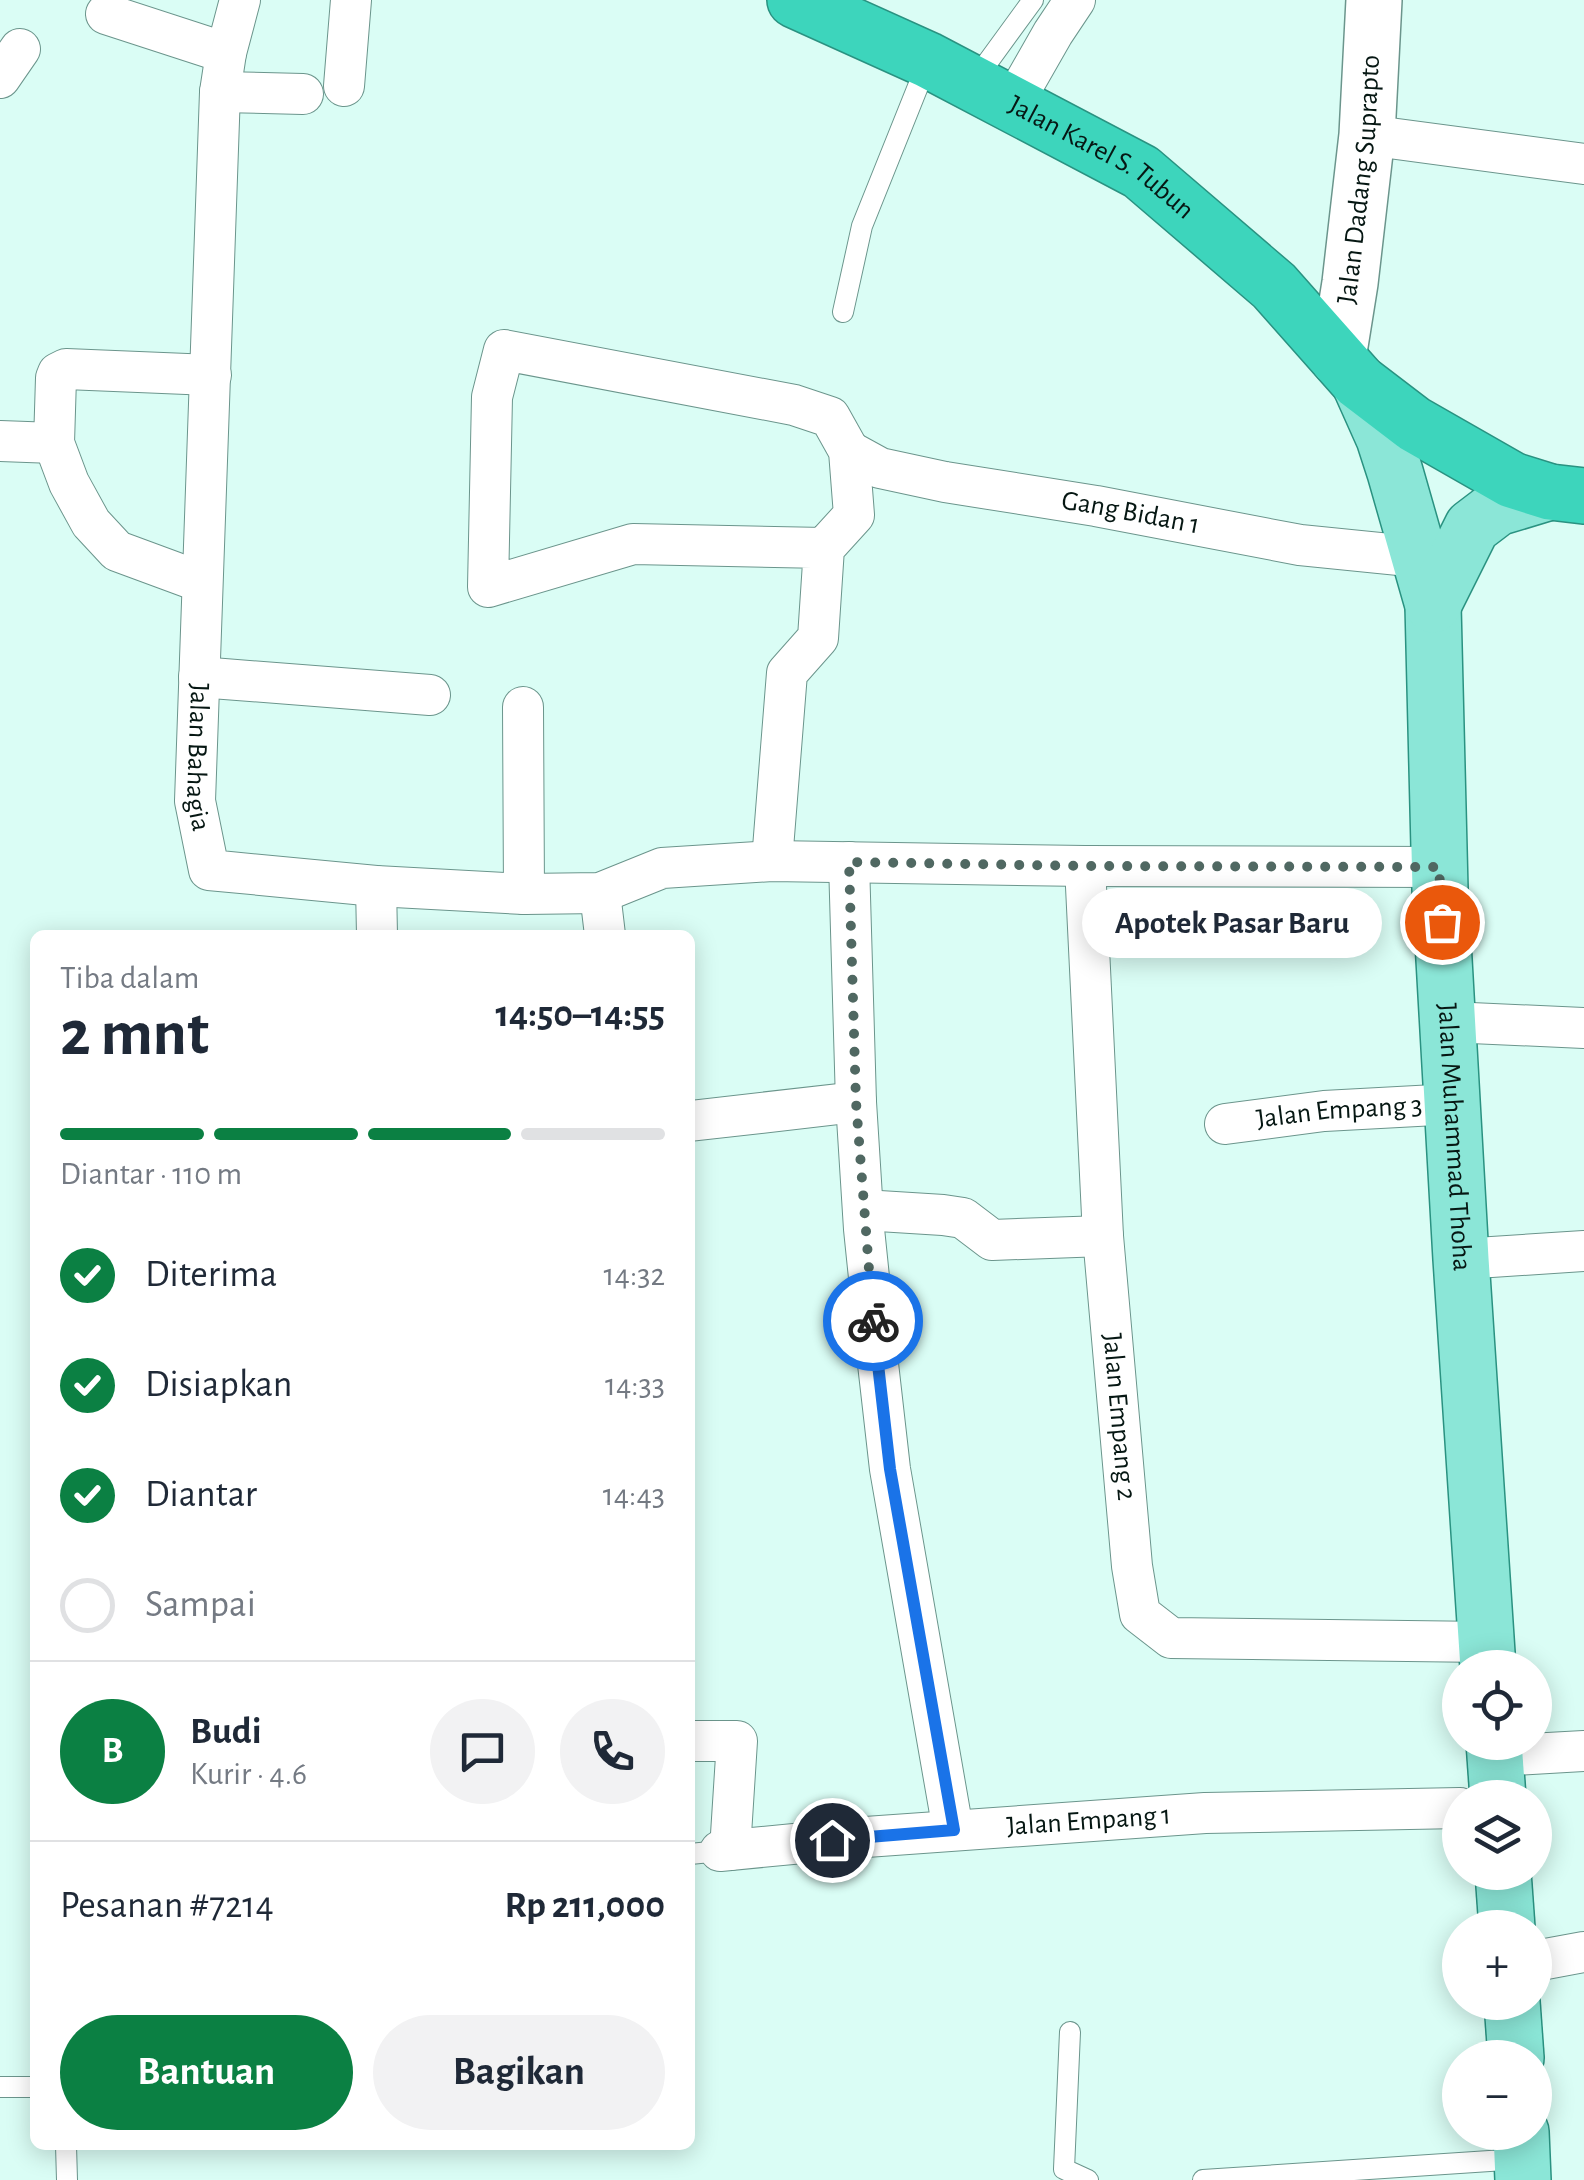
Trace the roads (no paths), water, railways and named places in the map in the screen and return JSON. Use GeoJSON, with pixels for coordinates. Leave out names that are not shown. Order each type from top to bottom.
{"type":"FeatureCollection","features":[{"type":"Feature","properties":{"kind":"highway","name":"Jalan Karel S. Tubun"},"geometry":{"type":"LineString","coordinates":[[795,0],[971,82],[1142,172],[1274,286],[1349,370],[1414,424],[1512,480],[1567,494]]}},
{"type":"Feature","properties":{"kind":"main road","name":"Jalan Muhammad Thoha"},"geometry":{"type":"LineString","coordinates":[[1349,370],[1384,438],[1426,581],[1461,1259],[1487,1650]]}},
{"type":"Feature","properties":{"kind":"main road","name":"Jalan Muhammad Thoha"},"geometry":{"type":"LineString","coordinates":[[1426,581],[1472,527],[1496,508],[1567,494]]}},
{"type":"Feature","properties":{"kind":"street","name":"Jalan Bahagia"},"geometry":{"type":"LineString","coordinates":[[240,0],[223,72],[201,582],[194,801],[210,870],[376,886],[524,894],[600,893],[662,868],[772,862],[1439,867]]}},
{"type":"Feature","properties":{"kind":"street"},"geometry":{"type":"LineString","coordinates":[[344,86],[352,0]]}},
{"type":"Feature","properties":{"kind":"street"},"geometry":{"type":"LineString","coordinates":[[971,82],[1074,0]]}},
{"type":"Feature","properties":{"kind":"street","name":"Jalan Dadang Suprapto"},"geometry":{"type":"LineString","coordinates":[[1349,370],[1350,283],[1367,135],[1374,0]]}},
{"type":"Feature","properties":{"kind":"street"},"geometry":{"type":"LineString","coordinates":[[106,14],[223,72],[302,94]]}},
{"type":"Feature","properties":{"kind":"street"},"geometry":{"type":"LineString","coordinates":[[1367,135],[1584,164]]}},
{"type":"Feature","properties":{"kind":"street"},"geometry":{"type":"LineString","coordinates":[[772,862],[787,673],[818,638],[824,548],[854,516],[849,451],[830,417],[794,405],[504,350],[492,397],[488,587],[633,544],[824,548]]}},
{"type":"Feature","properties":{"kind":"street"},"geometry":{"type":"LineString","coordinates":[[201,582],[116,551],[91,523],[68,483],[54,443],[56,378],[61,371],[211,375]]}},
{"type":"Feature","properties":{"kind":"street"},"geometry":{"type":"LineString","coordinates":[[0,441],[54,443]]}},
{"type":"Feature","properties":{"kind":"street","name":"Gang Bidan 1"},"geometry":{"type":"LineString","coordinates":[[849,451],[880,468],[1300,544],[1426,581]]}},
{"type":"Feature","properties":{"kind":"street"},"geometry":{"type":"LineString","coordinates":[[198,677],[430,694]]}},
{"type":"Feature","properties":{"kind":"street"},"geometry":{"type":"LineString","coordinates":[[524,707],[524,894]]}},
{"type":"Feature","properties":{"kind":"street"},"geometry":{"type":"LineString","coordinates":[[849,862],[856,1102],[876,1355],[890,1469],[954,1830]]}},
{"type":"Feature","properties":{"kind":"street","name":"Jalan Empang 2"},"geometry":{"type":"LineString","coordinates":[[1085,866],[1103,1236],[1132,1566],[1140,1614],[1171,1638],[1442,1653]]}},
{"type":"Feature","properties":{"kind":"street"},"geometry":{"type":"LineString","coordinates":[[376,886],[377,930]]}},
{"type":"Feature","properties":{"kind":"street"},"geometry":{"type":"LineString","coordinates":[[600,893],[604,930]]}},
{"type":"Feature","properties":{"kind":"street"},"geometry":{"type":"LineString","coordinates":[[1449,1022],[1584,1028]]}},
{"type":"Feature","properties":{"kind":"street"},"geometry":{"type":"LineString","coordinates":[[695,1120],[856,1102]]}},
{"type":"Feature","properties":{"kind":"street","name":"Jalan Empang 3"},"geometry":{"type":"LineString","coordinates":[[1226,1124],[1324,1112],[1454,1104]]}},
{"type":"Feature","properties":{"kind":"street"},"geometry":{"type":"LineString","coordinates":[[863,1210],[963,1218],[992,1240],[1103,1236]]}},
{"type":"Feature","properties":{"kind":"street"},"geometry":{"type":"LineString","coordinates":[[1461,1259],[1584,1251]]}},
{"type":"Feature","properties":{"kind":"street"},"geometry":{"type":"LineString","coordinates":[[695,1741],[737,1741],[713,1852]]}},
{"type":"Feature","properties":{"kind":"street"},"geometry":{"type":"LineString","coordinates":[[1495,1765],[1584,1752]]}},
{"type":"Feature","properties":{"kind":"street","name":"Jalan Empang 1"},"geometry":{"type":"LineString","coordinates":[[713,1852],[1205,1813],[1442,1808]]}},
{"type":"Feature","properties":{"kind":"street"},"geometry":{"type":"LineString","coordinates":[[1552,1957],[1584,1952]]}},
{"type":"Feature","properties":{"kind":"lane"},"geometry":{"type":"LineString","coordinates":[[843,312],[862,226],[1033,0]]}},
{"type":"Feature","properties":{"kind":"lane"},"geometry":{"type":"LineString","coordinates":[[1070,2032],[1064,2169],[1088,2180]]}},
{"type":"Feature","properties":{"kind":"lane"},"geometry":{"type":"LineString","coordinates":[[0,2088],[30,2087]]}},
{"type":"Feature","properties":{"kind":"lane"},"geometry":{"type":"LineString","coordinates":[[66,2150],[67,2180]]}},
{"type":"Feature","properties":{"kind":"lane"},"geometry":{"type":"LineString","coordinates":[[1203,2180],[1522,2157]]}},
{"type":"Feature","properties":{"kind":"place","name":"Apotek Pasar Baru"},"geometry":{"type":"Point","coordinates":[1442,922]}}]}
